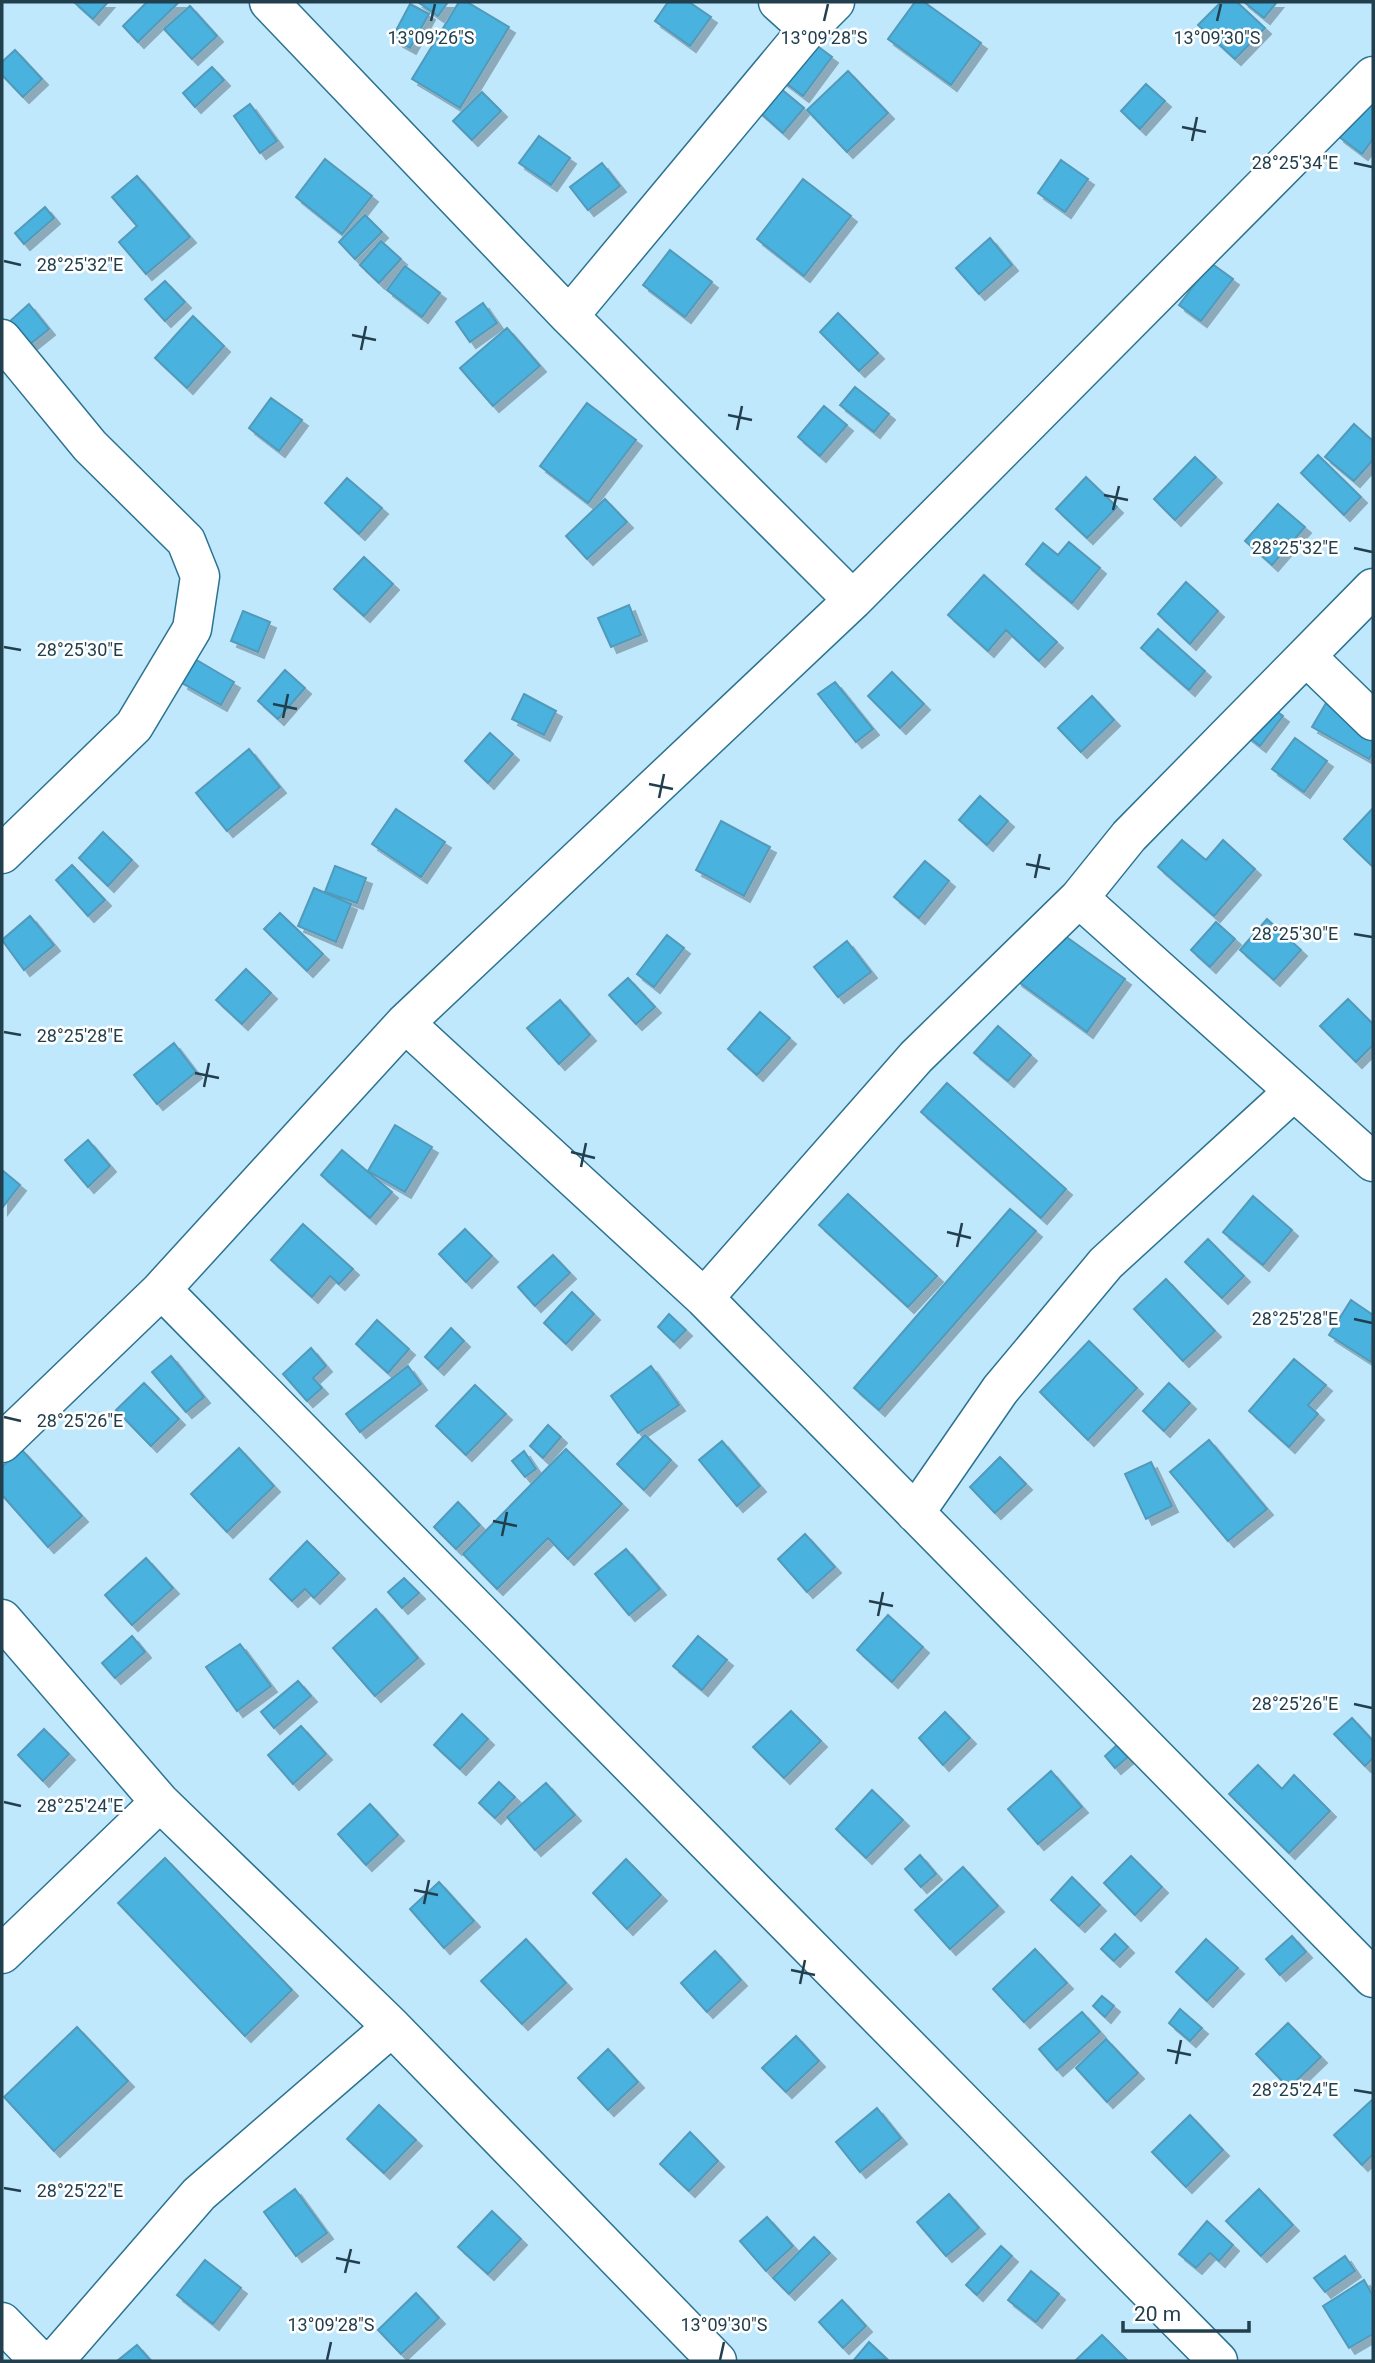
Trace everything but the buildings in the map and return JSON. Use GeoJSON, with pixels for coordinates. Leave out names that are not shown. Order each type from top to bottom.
{"type":"FeatureCollection","features":[{"type":"Feature","properties":{"kind":"street"},"geometry":{"type":"LineString","coordinates":[[269,2],[569,316],[853,600]]}},
{"type":"Feature","properties":{"kind":"street"},"geometry":{"type":"LineString","coordinates":[[778,2],[808,29]]}},
{"type":"Feature","properties":{"kind":"street"},"geometry":{"type":"LineString","coordinates":[[569,316],[808,29],[835,2]]}},
{"type":"Feature","properties":{"kind":"street"},"geometry":{"type":"LineString","coordinates":[[2,1443],[159,1292],[405,1023],[853,600],[1373,76]]}},
{"type":"Feature","properties":{"kind":"street"},"geometry":{"type":"LineString","coordinates":[[2,339],[90,446],[186,541],[200,576],[192,629],[134,726],[2,854]]}},
{"type":"Feature","properties":{"kind":"street"},"geometry":{"type":"LineString","coordinates":[[704,1298],[916,1057],[1079,898],[1129,836],[1373,588]]}},
{"type":"Feature","properties":{"kind":"street"},"geometry":{"type":"LineString","coordinates":[[1308,657],[1373,721]]}},
{"type":"Feature","properties":{"kind":"street"},"geometry":{"type":"LineString","coordinates":[[1079,898],[1373,1162]]}},
{"type":"Feature","properties":{"kind":"street"},"geometry":{"type":"LineString","coordinates":[[405,1023],[704,1298],[1373,1978]]}},
{"type":"Feature","properties":{"kind":"street"},"geometry":{"type":"LineString","coordinates":[[915,1513],[1000,1390],[1106,1263],[1294,1091]]}},
{"type":"Feature","properties":{"kind":"street"},"geometry":{"type":"LineString","coordinates":[[159,1292],[173,1301],[1218,2361]]}},
{"type":"Feature","properties":{"kind":"street"},"geometry":{"type":"LineString","coordinates":[[2,1619],[160,1802],[392,2027],[717,2361]]}},
{"type":"Feature","properties":{"kind":"street"},"geometry":{"type":"LineString","coordinates":[[2,1954],[160,1802]]}},
{"type":"Feature","properties":{"kind":"street"},"geometry":{"type":"LineString","coordinates":[[54,2361],[199,2194],[392,2027]]}},
{"type":"Feature","properties":{"kind":"street"},"geometry":{"type":"LineString","coordinates":[[2,2322],[40,2361]]}}]}
